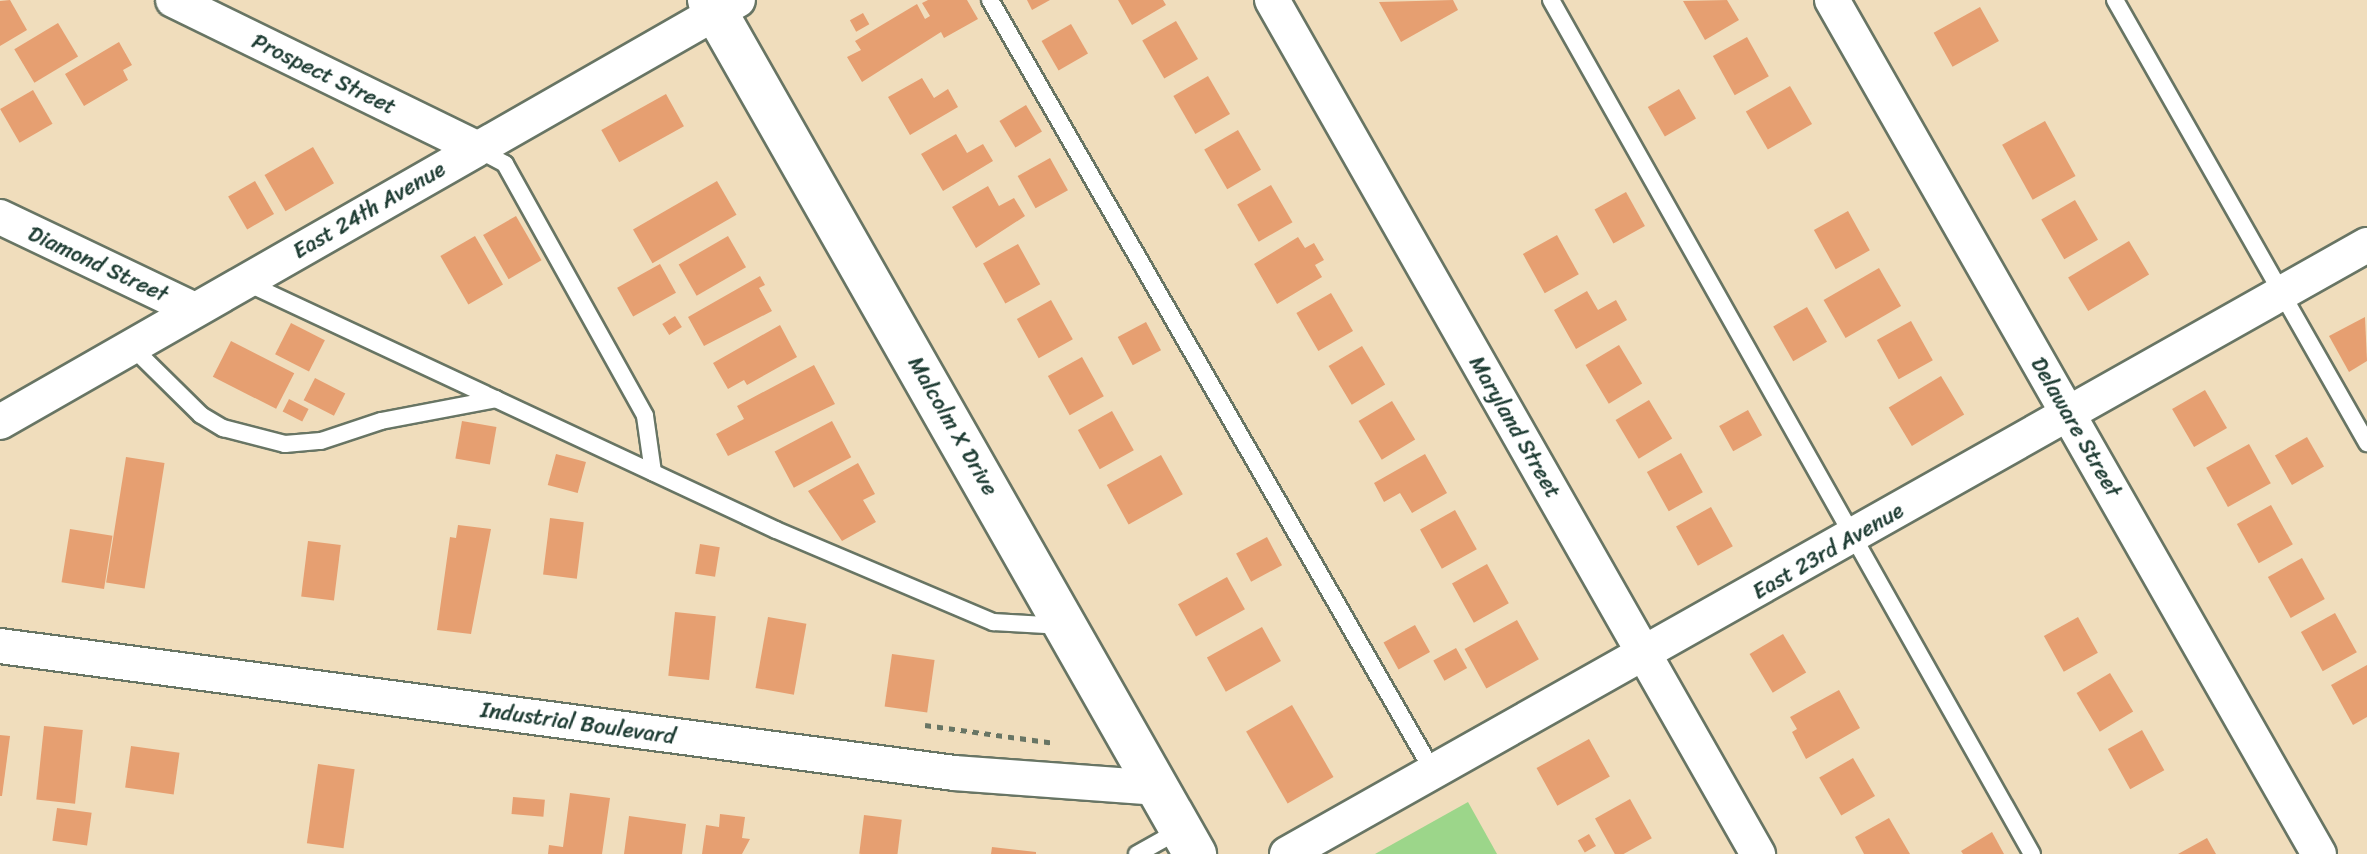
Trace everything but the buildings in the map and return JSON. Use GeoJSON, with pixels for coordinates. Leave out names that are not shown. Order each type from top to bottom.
{"type":"FeatureCollection","features":[{"type":"Feature","properties":{"kind":"street","name":"Prospect Street"},"geometry":{"type":"LineString","coordinates":[[173,0],[476,148]]}},
{"type":"Feature","properties":{"kind":"street","name":"Maryland Street"},"geometry":{"type":"LineString","coordinates":[[1272,0],[1758,854]]}},
{"type":"Feature","properties":{"kind":"street","name":"Delaware Street"},"geometry":{"type":"LineString","coordinates":[[1832,0],[2319,854]]}},
{"type":"Feature","properties":{"kind":"street","name":"East 24th Avenue"},"geometry":{"type":"LineString","coordinates":[[0,422],[721,4]]}},
{"type":"Feature","properties":{"kind":"street","name":"Malcolm X Drive"},"geometry":{"type":"LineString","coordinates":[[721,4],[1188,842]]}},
{"type":"Feature","properties":{"kind":"street","name":"Diamond Street"},"geometry":{"type":"LineString","coordinates":[[0,217],[195,310]]}},
{"type":"Feature","properties":{"kind":"street","name":"East 23rd Avenue"},"geometry":{"type":"LineString","coordinates":[[1287,854],[1645,656],[2367,245]]}},
{"type":"Feature","properties":{"kind":"street","name":"Industrial Boulevard"},"geometry":{"type":"LineString","coordinates":[[0,646],[954,773],[1158,788]]}},
{"type":"Feature","properties":{"kind":"lane"},"geometry":{"type":"LineString","coordinates":[[990,0],[1434,773]]}},
{"type":"Feature","properties":{"kind":"lane"},"geometry":{"type":"LineString","coordinates":[[1551,0],[2032,854]]}},
{"type":"Feature","properties":{"kind":"lane"},"geometry":{"type":"LineString","coordinates":[[2115,0],[2367,443]]}},
{"type":"Feature","properties":{"kind":"lane"},"geometry":{"type":"LineString","coordinates":[[476,148],[505,164],[645,416],[653,472]]}},
{"type":"Feature","properties":{"kind":"lane"},"geometry":{"type":"LineString","coordinates":[[245,282],[653,472],[993,622],[1068,627]]}},
{"type":"Feature","properties":{"kind":"lane"},"geometry":{"type":"LineString","coordinates":[[131,346],[201,415],[236,433],[285,444],[321,441],[381,421],[496,399]]}},
{"type":"Feature","properties":{"kind":"lane"},"geometry":{"type":"LineString","coordinates":[[1137,854],[1188,842]]}},
{"type":"Feature","properties":{"kind":"path"},"geometry":{"type":"LineString","coordinates":[[925,725],[1061,744]]}},
{"type":"Feature","properties":{"kind":"green space"},"geometry":{"type":"Polygon","coordinates":[[[1468,802],[1497,854],[1375,854],[1468,802]]]}}]}
